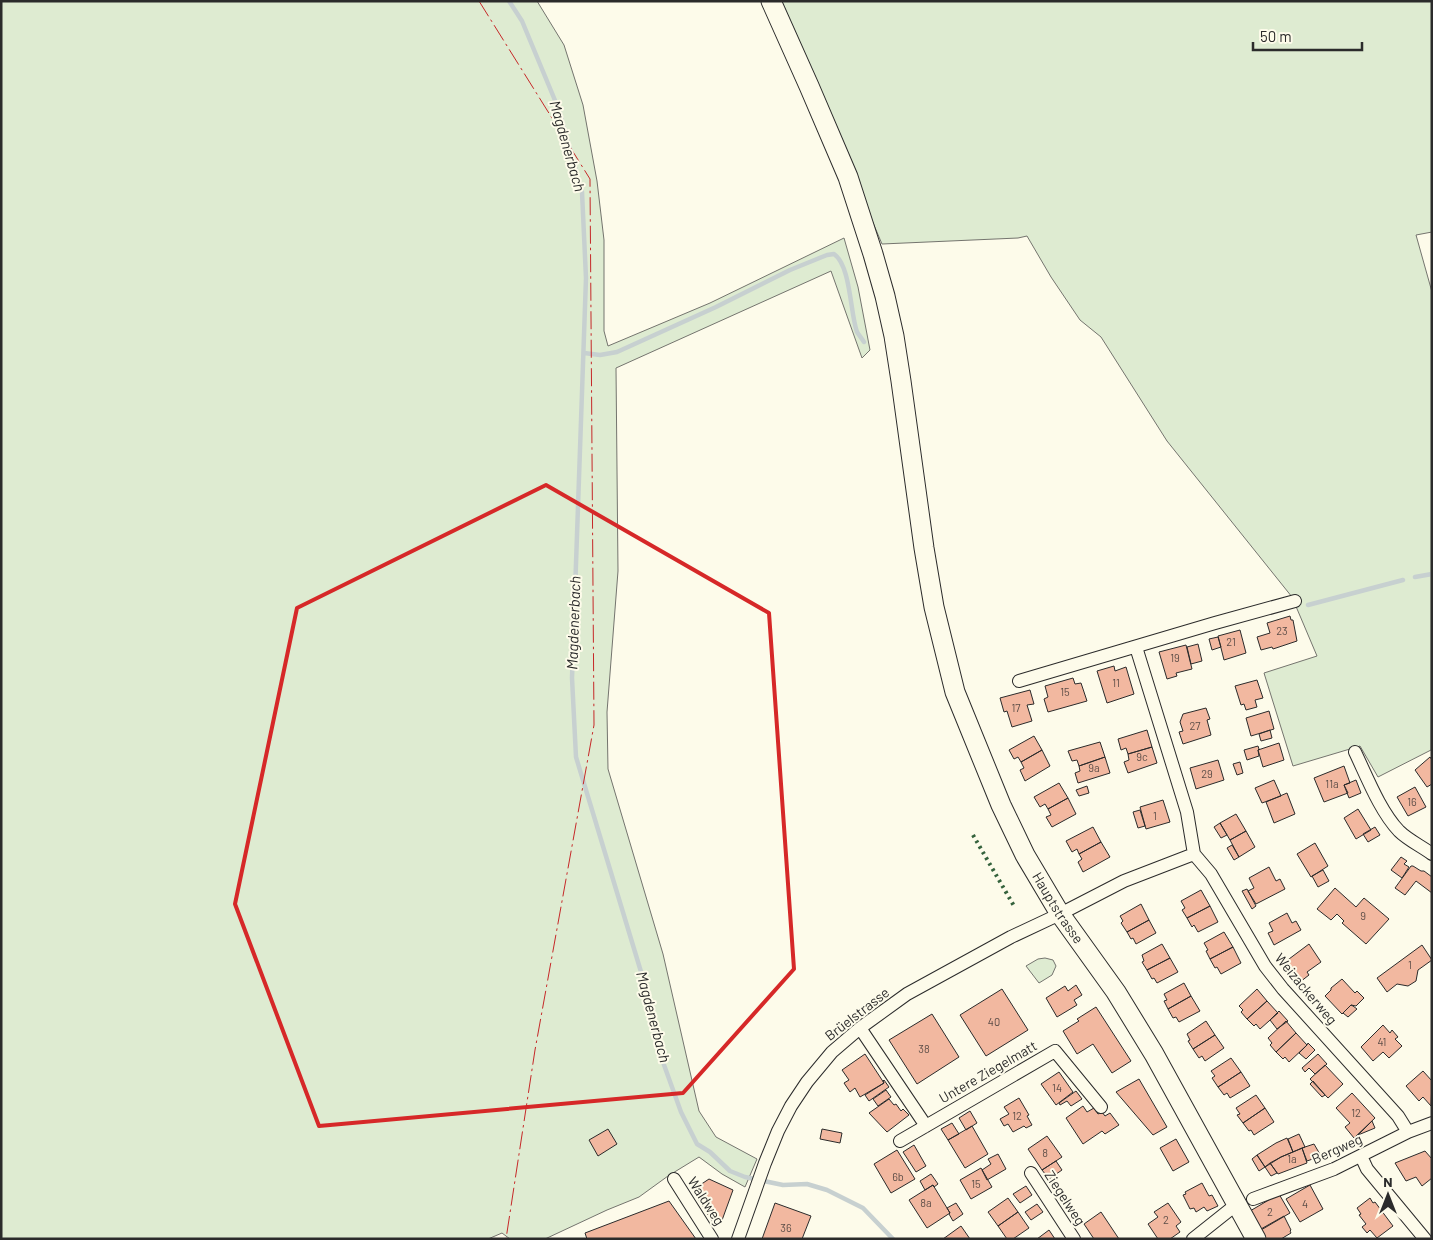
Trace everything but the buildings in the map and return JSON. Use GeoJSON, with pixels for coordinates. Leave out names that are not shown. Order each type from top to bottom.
{"type":"FeatureCollection","features":[{"type":"Feature","properties":{"kind":"main road","name":"Hauptstrasse"},"geometry":{"type":"LineString","coordinates":[[771,1],[848,178],[873,254],[897,353],[934,607],[956,692],[1001,805],[1025,855],[1060,914],[1121,1000],[1245,1202],[1256,1239]]}},
{"type":"Feature","properties":{"kind":"street"},"geometry":{"type":"LineString","coordinates":[[1019,681],[1295,601]]}},
{"type":"Feature","properties":{"kind":"street"},"geometry":{"type":"LineString","coordinates":[[1060,914],[1124,881],[1194,854],[1187,812],[1136,647]]}},
{"type":"Feature","properties":{"kind":"street"},"geometry":{"type":"LineString","coordinates":[[1355,752],[1382,808],[1394,825],[1432,854]]}},
{"type":"Feature","properties":{"kind":"street","name":"Weizackerweg"},"geometry":{"type":"LineString","coordinates":[[1194,854],[1211,874],[1271,974],[1398,1116],[1408,1132]]}},
{"type":"Feature","properties":{"kind":"street","name":"Brüelstrasse"},"geometry":{"type":"LineString","coordinates":[[738,1239],[778,1131],[791,1106],[807,1082],[832,1052],[860,1028],[907,994],[1011,937],[1060,914]]}},
{"type":"Feature","properties":{"kind":"street"},"geometry":{"type":"LineString","coordinates":[[860,1028],[926,1126]]}},
{"type":"Feature","properties":{"kind":"street","name":"Untere Ziegelmatt"},"geometry":{"type":"LineString","coordinates":[[900,1141],[1055,1051],[1101,1107]]}},
{"type":"Feature","properties":{"kind":"street","name":"Bergweg"},"geometry":{"type":"LineString","coordinates":[[1245,1202],[1334,1169],[1408,1132],[1432,1123]]}},
{"type":"Feature","properties":{"kind":"street"},"geometry":{"type":"LineString","coordinates":[[1362,1156],[1367,1168],[1425,1239]]}},
{"type":"Feature","properties":{"kind":"street","name":"Ziegelweg"},"geometry":{"type":"LineString","coordinates":[[1031,1173],[1074,1239]]}},
{"type":"Feature","properties":{"kind":"street","name":"Waldweg"},"geometry":{"type":"LineString","coordinates":[[674,1179],[712,1239]]}},
{"type":"Feature","properties":{"kind":"street"},"geometry":{"type":"LineString","coordinates":[[1194,1239],[1245,1202]]}},
{"type":"Feature","properties":{"kind":"highlighted area"},"geometry":{"type":"Polygon","coordinates":[[[546,485],[769,613],[794,969],[683,1093],[319,1126],[235,904],[297,608],[546,485]]]}},
{"type":"Feature","properties":{"kind":"green space"},"geometry":{"type":"Polygon","coordinates":[[[1,1],[537,1],[564,45],[583,105],[597,181],[604,240],[604,331],[608,346],[710,303],[844,238],[858,287],[870,350],[862,358],[831,271],[616,368],[618,571],[607,712],[608,769],[663,954],[699,1111],[716,1137],[757,1159],[745,1187],[722,1174],[699,1157],[639,1197],[545,1239],[510,1239],[502,1233],[488,1239],[1,1239],[1,1]]]}},
{"type":"Feature","properties":{"kind":"green space"},"geometry":{"type":"Polygon","coordinates":[[[779,1],[1432,1],[1432,232],[1416,235],[1432,292],[1431,750],[1378,777],[1360,746],[1293,766],[1264,673],[1317,656],[1292,597],[1167,441],[1101,337],[1080,320],[1051,277],[1027,236],[1018,238],[882,244],[779,1]]]}},
{"type":"Feature","properties":{"kind":"green space"},"geometry":{"type":"Polygon","coordinates":[[[1038,959],[1053,960],[1056,966],[1052,975],[1039,983],[1026,966],[1038,959]]]}},
{"type":"Feature","properties":{"kind":"waterway","name":"Magdenerbach"},"geometry":{"type":"LineString","coordinates":[[509,1],[522,21],[559,110],[582,192],[586,278],[572,678],[576,757],[645,985],[659,1051],[681,1112],[697,1144],[710,1152],[730,1171],[745,1177],[783,1185],[807,1184],[827,1190],[863,1208],[893,1239]]}},
{"type":"Feature","properties":{"kind":"waterway"},"geometry":{"type":"LineString","coordinates":[[584,353],[600,355],[617,352],[716,307],[790,270],[834,254],[840,260],[844,269],[857,332],[864,342]]}},
{"type":"Feature","properties":{"kind":"waterway"},"geometry":{"type":"LineString","coordinates":[[1415,577],[1432,574]]}},
{"type":"Feature","properties":{"kind":"waterway"},"geometry":{"type":"LineString","coordinates":[[1308,605],[1403,580]]}},
{"type":"Feature","properties":{"kind":"hedge"},"geometry":{"type":"LineString","coordinates":[[973,835],[1014,906]]}},
{"type":"Feature","properties":{"kind":"power"},"geometry":{"type":"LineString","coordinates":[[479,1],[590,179],[594,725],[535,1050],[506,1239]]}}]}
